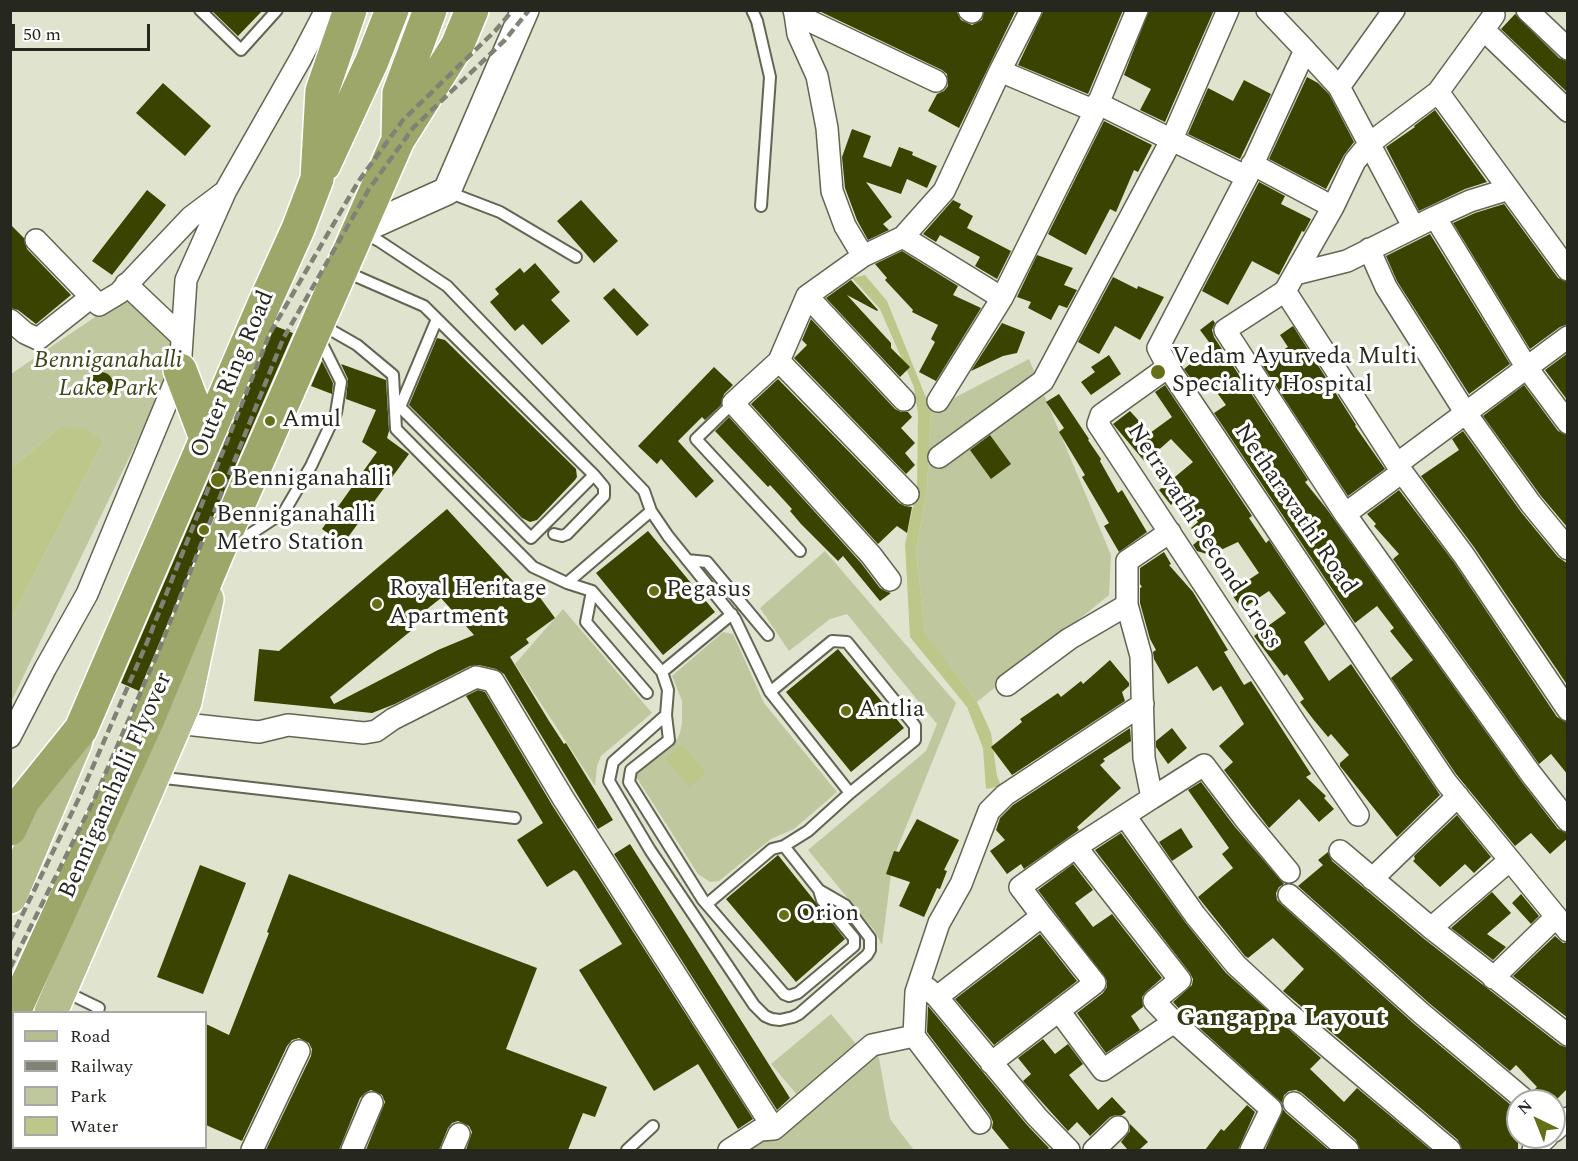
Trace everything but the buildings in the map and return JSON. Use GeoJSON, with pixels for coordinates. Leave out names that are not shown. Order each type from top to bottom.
{"type":"FeatureCollection","features":[{"type":"Feature","properties":{"kind":"highway","name":"Outer Ring Road"},"geometry":{"type":"LineString","coordinates":[[81,729],[298,229],[317,179],[322,91],[350,10]]}},
{"type":"Feature","properties":{"kind":"highway"},"geometry":{"type":"LineString","coordinates":[[317,179],[372,61],[392,10]]}},
{"type":"Feature","properties":{"kind":"highway"},"geometry":{"type":"LineString","coordinates":[[398,140],[399,93],[430,10]]}},
{"type":"Feature","properties":{"kind":"highway"},"geometry":{"type":"LineString","coordinates":[[216,556],[398,140],[457,46],[472,10]]}},
{"type":"Feature","properties":{"kind":"highway"},"geometry":{"type":"LineString","coordinates":[[180,370],[206,438]]}},
{"type":"Feature","properties":{"kind":"highway","name":"Benniganahalli Flyover"},"geometry":{"type":"LineString","coordinates":[[15,1011],[162,721],[216,556]]}},
{"type":"Feature","properties":{"kind":"highway"},"geometry":{"type":"LineString","coordinates":[[10,829],[23,801],[81,729]]}},
{"type":"Feature","properties":{"kind":"main road"},"geometry":{"type":"LineString","coordinates":[[56,1001],[153,776],[162,721]]}},
{"type":"Feature","properties":{"kind":"main road"},"geometry":{"type":"LineString","coordinates":[[10,897],[81,729]]}},
{"type":"Feature","properties":{"kind":"street"},"geometry":{"type":"LineString","coordinates":[[10,737],[87,594],[180,370],[186,280],[226,190],[326,10]]}},
{"type":"Feature","properties":{"kind":"street"},"geometry":{"type":"LineString","coordinates":[[358,231],[447,191],[525,10]]}},
{"type":"Feature","properties":{"kind":"street"},"geometry":{"type":"LineString","coordinates":[[890,580],[871,555],[733,403],[778,360],[807,296],[856,261],[903,237],[944,191],[1031,10]]}},
{"type":"Feature","properties":{"kind":"street"},"geometry":{"type":"LineString","coordinates":[[938,401],[1002,298],[1096,107],[1137,10]]}},
{"type":"Feature","properties":{"kind":"street"},"geometry":{"type":"LineString","coordinates":[[939,457],[1043,381],[1172,139],[1228,10]]}},
{"type":"Feature","properties":{"kind":"street"},"geometry":{"type":"LineString","coordinates":[[1268,10],[1289,19],[1305,50],[1339,87],[1413,226]]}},
{"type":"Feature","properties":{"kind":"street"},"geometry":{"type":"LineString","coordinates":[[1339,87],[1394,10]]}},
{"type":"Feature","properties":{"kind":"street"},"geometry":{"type":"LineString","coordinates":[[1527,10],[1568,49]]}},
{"type":"Feature","properties":{"kind":"street"},"geometry":{"type":"LineString","coordinates":[[795,12],[936,81]]}},
{"type":"Feature","properties":{"kind":"street"},"geometry":{"type":"LineString","coordinates":[[795,12],[798,34],[817,76],[827,128],[832,191],[856,261]]}},
{"type":"Feature","properties":{"kind":"street"},"geometry":{"type":"LineString","coordinates":[[1290,283],[1333,207],[1355,161],[1370,143],[1437,92],[1490,17],[1568,111]]}},
{"type":"Feature","properties":{"kind":"street","name":"Netharavathi Road"},"geometry":{"type":"LineString","coordinates":[[1305,50],[1250,171],[1158,348],[1168,367],[1446,782],[1562,924]]}},
{"type":"Feature","properties":{"kind":"street"},"geometry":{"type":"LineString","coordinates":[[1000,71],[1096,107],[1333,207]]}},
{"type":"Feature","properties":{"kind":"street"},"geometry":{"type":"LineString","coordinates":[[1437,92],[1565,263]]}},
{"type":"Feature","properties":{"kind":"street"},"geometry":{"type":"LineString","coordinates":[[1509,189],[1470,201],[1413,226],[1347,261],[1290,283],[1226,330],[1345,514],[1531,774],[1568,821]]}},
{"type":"Feature","properties":{"kind":"street"},"geometry":{"type":"LineString","coordinates":[[36,240],[99,305],[113,298],[191,217],[226,190]]}},
{"type":"Feature","properties":{"kind":"street"},"geometry":{"type":"LineString","coordinates":[[1435,217],[1527,368],[1568,423]]}},
{"type":"Feature","properties":{"kind":"street"},"geometry":{"type":"LineString","coordinates":[[903,237],[1002,298]]}},
{"type":"Feature","properties":{"kind":"street"},"geometry":{"type":"LineString","coordinates":[[1370,249],[1386,287],[1466,412],[1531,504],[1568,549]]}},
{"type":"Feature","properties":{"kind":"street"},"geometry":{"type":"LineString","coordinates":[[1290,283],[1399,468],[1462,554],[1568,710]]}},
{"type":"Feature","properties":{"kind":"street"},"geometry":{"type":"LineString","coordinates":[[126,284],[182,337]]}},
{"type":"Feature","properties":{"kind":"street"},"geometry":{"type":"LineString","coordinates":[[807,296],[904,400]]}},
{"type":"Feature","properties":{"kind":"street"},"geometry":{"type":"LineString","coordinates":[[10,320],[25,333],[38,339],[90,298]]}},
{"type":"Feature","properties":{"kind":"street"},"geometry":{"type":"LineString","coordinates":[[1345,514],[1466,412],[1568,337]]}},
{"type":"Feature","properties":{"kind":"street"},"geometry":{"type":"LineString","coordinates":[[778,360],[908,494]]}},
{"type":"Feature","properties":{"kind":"street","name":"Netravathi Second Cross"},"geometry":{"type":"LineString","coordinates":[[1168,367],[1101,415],[1098,424],[1358,815]]}},
{"type":"Feature","properties":{"kind":"street"},"geometry":{"type":"LineString","coordinates":[[1152,798],[1144,758],[1141,656],[1127,605],[1127,561],[1170,532]]}},
{"type":"Feature","properties":{"kind":"street"},"geometry":{"type":"LineString","coordinates":[[1007,685],[1069,639],[1127,605]]}},
{"type":"Feature","properties":{"kind":"street"},"geometry":{"type":"LineString","coordinates":[[162,721],[259,732],[288,725],[363,733],[376,731],[393,719],[476,677],[493,681],[563,798],[774,1130]]}},
{"type":"Feature","properties":{"kind":"street"},"geometry":{"type":"LineString","coordinates":[[980,1124],[914,1036],[915,993],[939,922],[961,884],[989,811],[1005,795],[1143,704]]}},
{"type":"Feature","properties":{"kind":"street"},"geometry":{"type":"LineString","coordinates":[[991,1063],[1095,983],[1020,887],[1076,847],[1152,798],[1204,765],[1289,872]]}},
{"type":"Feature","properties":{"kind":"street"},"geometry":{"type":"LineString","coordinates":[[1372,879],[1458,796]]}},
{"type":"Feature","properties":{"kind":"street"},"geometry":{"type":"LineString","coordinates":[[1125,816],[1195,915],[1236,965],[1287,1012],[1450,1150]]}},
{"type":"Feature","properties":{"kind":"street"},"geometry":{"type":"LineString","coordinates":[[1076,847],[1180,980],[1154,1001],[1174,1022],[1271,1109],[1251,1150]]}},
{"type":"Feature","properties":{"kind":"street"},"geometry":{"type":"LineString","coordinates":[[1340,851],[1493,978],[1564,1025]]}},
{"type":"Feature","properties":{"kind":"street"},"geometry":{"type":"LineString","coordinates":[[1431,928],[1510,860]]}},
{"type":"Feature","properties":{"kind":"street"},"geometry":{"type":"LineString","coordinates":[[1289,895],[1512,1089]]}},
{"type":"Feature","properties":{"kind":"street"},"geometry":{"type":"LineString","coordinates":[[937,997],[1042,916]]}},
{"type":"Feature","properties":{"kind":"street"},"geometry":{"type":"LineString","coordinates":[[1493,978],[1562,924]]}},
{"type":"Feature","properties":{"kind":"street"},"geometry":{"type":"LineString","coordinates":[[915,993],[928,988],[937,997],[1036,1117],[1069,1150]]}},
{"type":"Feature","properties":{"kind":"street"},"geometry":{"type":"LineString","coordinates":[[1059,1011],[1103,1070],[1174,1022]]}},
{"type":"Feature","properties":{"kind":"street"},"geometry":{"type":"LineString","coordinates":[[729,1150],[760,1130],[774,1130],[872,1045],[914,1036]]}},
{"type":"Feature","properties":{"kind":"street"},"geometry":{"type":"LineString","coordinates":[[252,1150],[298,1050]]}},
{"type":"Feature","properties":{"kind":"street"},"geometry":{"type":"LineString","coordinates":[[352,1150],[372,1102]]}},
{"type":"Feature","properties":{"kind":"street"},"geometry":{"type":"LineString","coordinates":[[1294,1102],[1348,1150]]}},
{"type":"Feature","properties":{"kind":"street"},"geometry":{"type":"LineString","coordinates":[[1094,1150],[1118,1127]]}},
{"type":"Feature","properties":{"kind":"lane"},"geometry":{"type":"LineString","coordinates":[[200,10],[241,50],[278,10]]}},
{"type":"Feature","properties":{"kind":"lane"},"geometry":{"type":"LineString","coordinates":[[752,10],[757,21],[770,77],[761,206]]}},
{"type":"Feature","properties":{"kind":"lane"},"geometry":{"type":"LineString","coordinates":[[447,191],[500,212],[576,257]]}},
{"type":"Feature","properties":{"kind":"lane"},"geometry":{"type":"LineString","coordinates":[[358,231],[379,241],[447,286],[644,491],[651,511],[668,536],[732,614],[770,692],[850,793]]}},
{"type":"Feature","properties":{"kind":"lane"},"geometry":{"type":"LineString","coordinates":[[341,270],[424,306],[604,487],[604,496],[567,534],[562,536],[554,534]]}},
{"type":"Feature","properties":{"kind":"lane"},"geometry":{"type":"LineString","coordinates":[[436,319],[400,407],[531,538],[594,475]]}},
{"type":"Feature","properties":{"kind":"lane"},"geometry":{"type":"LineString","coordinates":[[216,556],[284,512],[311,466],[336,413],[341,381],[317,327]]}},
{"type":"Feature","properties":{"kind":"lane"},"geometry":{"type":"LineString","coordinates":[[317,327],[357,345],[393,375],[396,429],[533,567],[567,583],[592,591],[662,672],[668,690],[666,715],[669,740],[631,770],[628,782],[706,904],[779,991],[784,994],[794,995],[854,946],[854,938],[822,900],[819,890]]}},
{"type":"Feature","properties":{"kind":"lane"},"geometry":{"type":"LineString","coordinates":[[733,403],[696,439],[800,551]]}},
{"type":"Feature","properties":{"kind":"lane"},"geometry":{"type":"LineString","coordinates":[[567,583],[651,511]]}},
{"type":"Feature","properties":{"kind":"lane"},"geometry":{"type":"LineString","coordinates":[[687,560],[707,562],[768,635]]}},
{"type":"Feature","properties":{"kind":"lane"},"geometry":{"type":"LineString","coordinates":[[592,591],[586,622],[647,693]]}},
{"type":"Feature","properties":{"kind":"lane"},"geometry":{"type":"LineString","coordinates":[[662,672],[732,614]]}},
{"type":"Feature","properties":{"kind":"lane"},"geometry":{"type":"LineString","coordinates":[[706,904],[772,849],[784,846],[808,831],[915,740],[915,726],[847,642],[831,641],[770,692]]}},
{"type":"Feature","properties":{"kind":"lane"},"geometry":{"type":"LineString","coordinates":[[666,715],[613,762],[609,781],[663,869],[754,1005],[765,1016],[780,1020],[799,1014],[870,950],[870,938],[845,905],[819,890],[784,846]]}},
{"type":"Feature","properties":{"kind":"lane"},"geometry":{"type":"LineString","coordinates":[[153,776],[515,818]]}},
{"type":"Feature","properties":{"kind":"lane"},"geometry":{"type":"LineString","coordinates":[[56,1001],[99,1008],[98,1011]]}},
{"type":"Feature","properties":{"kind":"lane"},"geometry":{"type":"LineString","coordinates":[[627,1150],[653,1126]]}},
{"type":"Feature","properties":{"kind":"green space","name":"Benniganahalli Lake Park"},"geometry":{"type":"Polygon","coordinates":[[[129,294],[171,337],[170,373],[11,702],[11,619],[103,442],[60,427],[11,469],[11,374],[129,294]]]}},
{"type":"Feature","properties":{"kind":"green space"},"geometry":{"type":"Polygon","coordinates":[[[1029,359],[1111,555],[1109,595],[977,702],[925,634],[916,551],[927,490],[931,410],[1029,359]]]}},
{"type":"Feature","properties":{"kind":"green space"},"geometry":{"type":"Polygon","coordinates":[[[825,551],[956,703],[893,859],[882,945],[874,930],[808,850],[926,751],[937,724],[847,614],[830,619],[789,651],[760,608],[825,551]]]}},
{"type":"Feature","properties":{"kind":"green space"},"geometry":{"type":"Polygon","coordinates":[[[563,609],[652,713],[601,756],[597,766],[595,786],[515,664],[563,609]]]}},
{"type":"Feature","properties":{"kind":"green space"},"geometry":{"type":"Polygon","coordinates":[[[723,632],[733,634],[764,703],[837,792],[794,829],[771,839],[719,881],[710,882],[698,874],[635,775],[677,739],[680,733],[682,701],[672,676],[723,632]]]}},
{"type":"Feature","properties":{"kind":"green space"},"geometry":{"type":"Polygon","coordinates":[[[831,1014],[857,1045],[798,1096],[771,1064],[831,1014]]]}},
{"type":"Feature","properties":{"kind":"green space"},"geometry":{"type":"Polygon","coordinates":[[[877,1047],[890,1119],[914,1150],[745,1150],[877,1047]]]}},
{"type":"Feature","properties":{"kind":"water"},"geometry":{"type":"Polygon","coordinates":[[[865,275],[887,301],[931,410],[927,490],[916,551],[925,633],[977,702],[991,733],[997,776],[1001,786],[986,789],[983,748],[967,707],[910,637],[905,544],[917,488],[918,414],[914,387],[880,309],[852,278],[865,275]]]}},
{"type":"Feature","properties":{"kind":"water"},"geometry":{"type":"Polygon","coordinates":[[[60,427],[86,429],[103,442],[11,619],[11,469],[60,427]]]}},
{"type":"Feature","properties":{"kind":"water"},"geometry":{"type":"Polygon","coordinates":[[[682,745],[706,773],[689,787],[666,759],[682,745]]]}},
{"type":"Feature","properties":{"kind":"railway"},"geometry":{"type":"LineString","coordinates":[[10,940],[80,796],[146,645],[270,333],[358,182],[403,120],[495,31],[513,10]]}},
{"type":"Feature","properties":{"kind":"railway"},"geometry":{"type":"LineString","coordinates":[[10,968],[93,802],[159,650],[283,339],[369,189],[413,128],[505,40],[529,10]]}},
{"type":"Feature","properties":{"kind":"place","name":"Vedam Ayurveda Multi Speciality Hospital"},"geometry":{"type":"Point","coordinates":[1158,372]}},
{"type":"Feature","properties":{"kind":"place","name":"Amul"},"geometry":{"type":"Point","coordinates":[270,421]}},
{"type":"Feature","properties":{"kind":"place","name":"Benniganahalli"},"geometry":{"type":"Point","coordinates":[218,480]}},
{"type":"Feature","properties":{"kind":"place","name":"Benniganahalli Metro Station"},"geometry":{"type":"Point","coordinates":[204,530]}},
{"type":"Feature","properties":{"kind":"place","name":"Pegasus"},"geometry":{"type":"Point","coordinates":[654,591]}},
{"type":"Feature","properties":{"kind":"place","name":"Royal Heritage Apartment"},"geometry":{"type":"Point","coordinates":[377,604]}},
{"type":"Feature","properties":{"kind":"place","name":"Antlia"},"geometry":{"type":"Point","coordinates":[846,711]}},
{"type":"Feature","properties":{"kind":"place","name":"Orion"},"geometry":{"type":"Point","coordinates":[784,915]}},
{"type":"Feature","properties":{"kind":"district","name":"Gangappa Layout"},"geometry":{"type":"Point","coordinates":[1281,1020]}}]}
